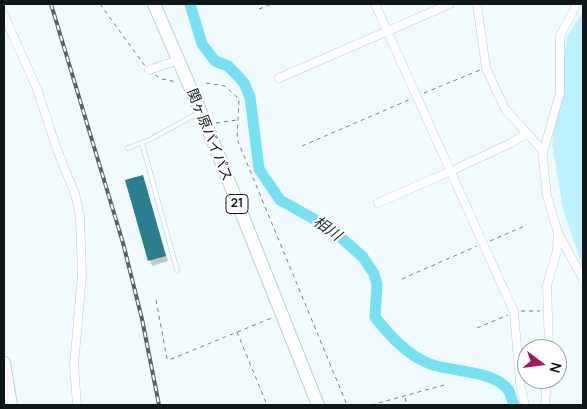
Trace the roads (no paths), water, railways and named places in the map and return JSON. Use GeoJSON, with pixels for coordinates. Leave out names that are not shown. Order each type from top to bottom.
{"type":"FeatureCollection","features":[{"type":"Feature","properties":{"kind":"highway","name":"関ヶ原バイパス"},"geometry":{"type":"LineString","coordinates":[[154,4],[206,124],[318,405]]}},
{"type":"Feature","properties":{"kind":"highway"},"geometry":{"type":"LineString","coordinates":[[4,364],[11,405]]}},
{"type":"Feature","properties":{"kind":"street"},"geometry":{"type":"LineString","coordinates":[[375,4],[514,312],[520,383],[525,405]]}},
{"type":"Feature","properties":{"kind":"street"},"geometry":{"type":"LineString","coordinates":[[280,78],[450,4]]}},
{"type":"Feature","properties":{"kind":"street"},"geometry":{"type":"LineString","coordinates":[[477,4],[486,68],[505,109],[526,134],[538,143],[543,153],[547,196],[558,233],[583,279]]}},
{"type":"Feature","properties":{"kind":"street"},"geometry":{"type":"LineString","coordinates":[[543,153],[560,94],[560,36],[577,4]]}},
{"type":"Feature","properties":{"kind":"street"},"geometry":{"type":"LineString","coordinates":[[4,14],[37,89],[55,145],[75,194],[80,217],[82,275],[74,365],[77,405]]}},
{"type":"Feature","properties":{"kind":"street"},"geometry":{"type":"LineString","coordinates":[[149,70],[178,60]]}},
{"type":"Feature","properties":{"kind":"street"},"geometry":{"type":"LineString","coordinates":[[378,203],[451,171],[526,134]]}},
{"type":"Feature","properties":{"kind":"street"},"geometry":{"type":"LineString","coordinates":[[550,339],[547,285],[557,251],[558,233]]}},
{"type":"Feature","properties":{"kind":"street"},"geometry":{"type":"LineString","coordinates":[[545,405],[546,389]]}},
{"type":"Feature","properties":{"kind":"lane"},"geometry":{"type":"LineString","coordinates":[[128,148],[142,143],[200,112]]}},
{"type":"Feature","properties":{"kind":"lane"},"geometry":{"type":"LineString","coordinates":[[142,143],[177,270]]}},
{"type":"Feature","properties":{"kind":"waterway","name":"相川"},"geometry":{"type":"LineString","coordinates":[[190,4],[202,44],[215,61],[228,66],[244,83],[250,97],[259,169],[280,200],[330,228],[363,257],[374,274],[377,284],[375,317],[400,344],[414,356],[430,364],[484,375],[494,379],[503,384],[509,391],[514,405]]}},
{"type":"Feature","properties":{"kind":"railway"},"geometry":{"type":"LineString","coordinates":[[51,4],[123,243],[142,319],[159,405]]}}]}
